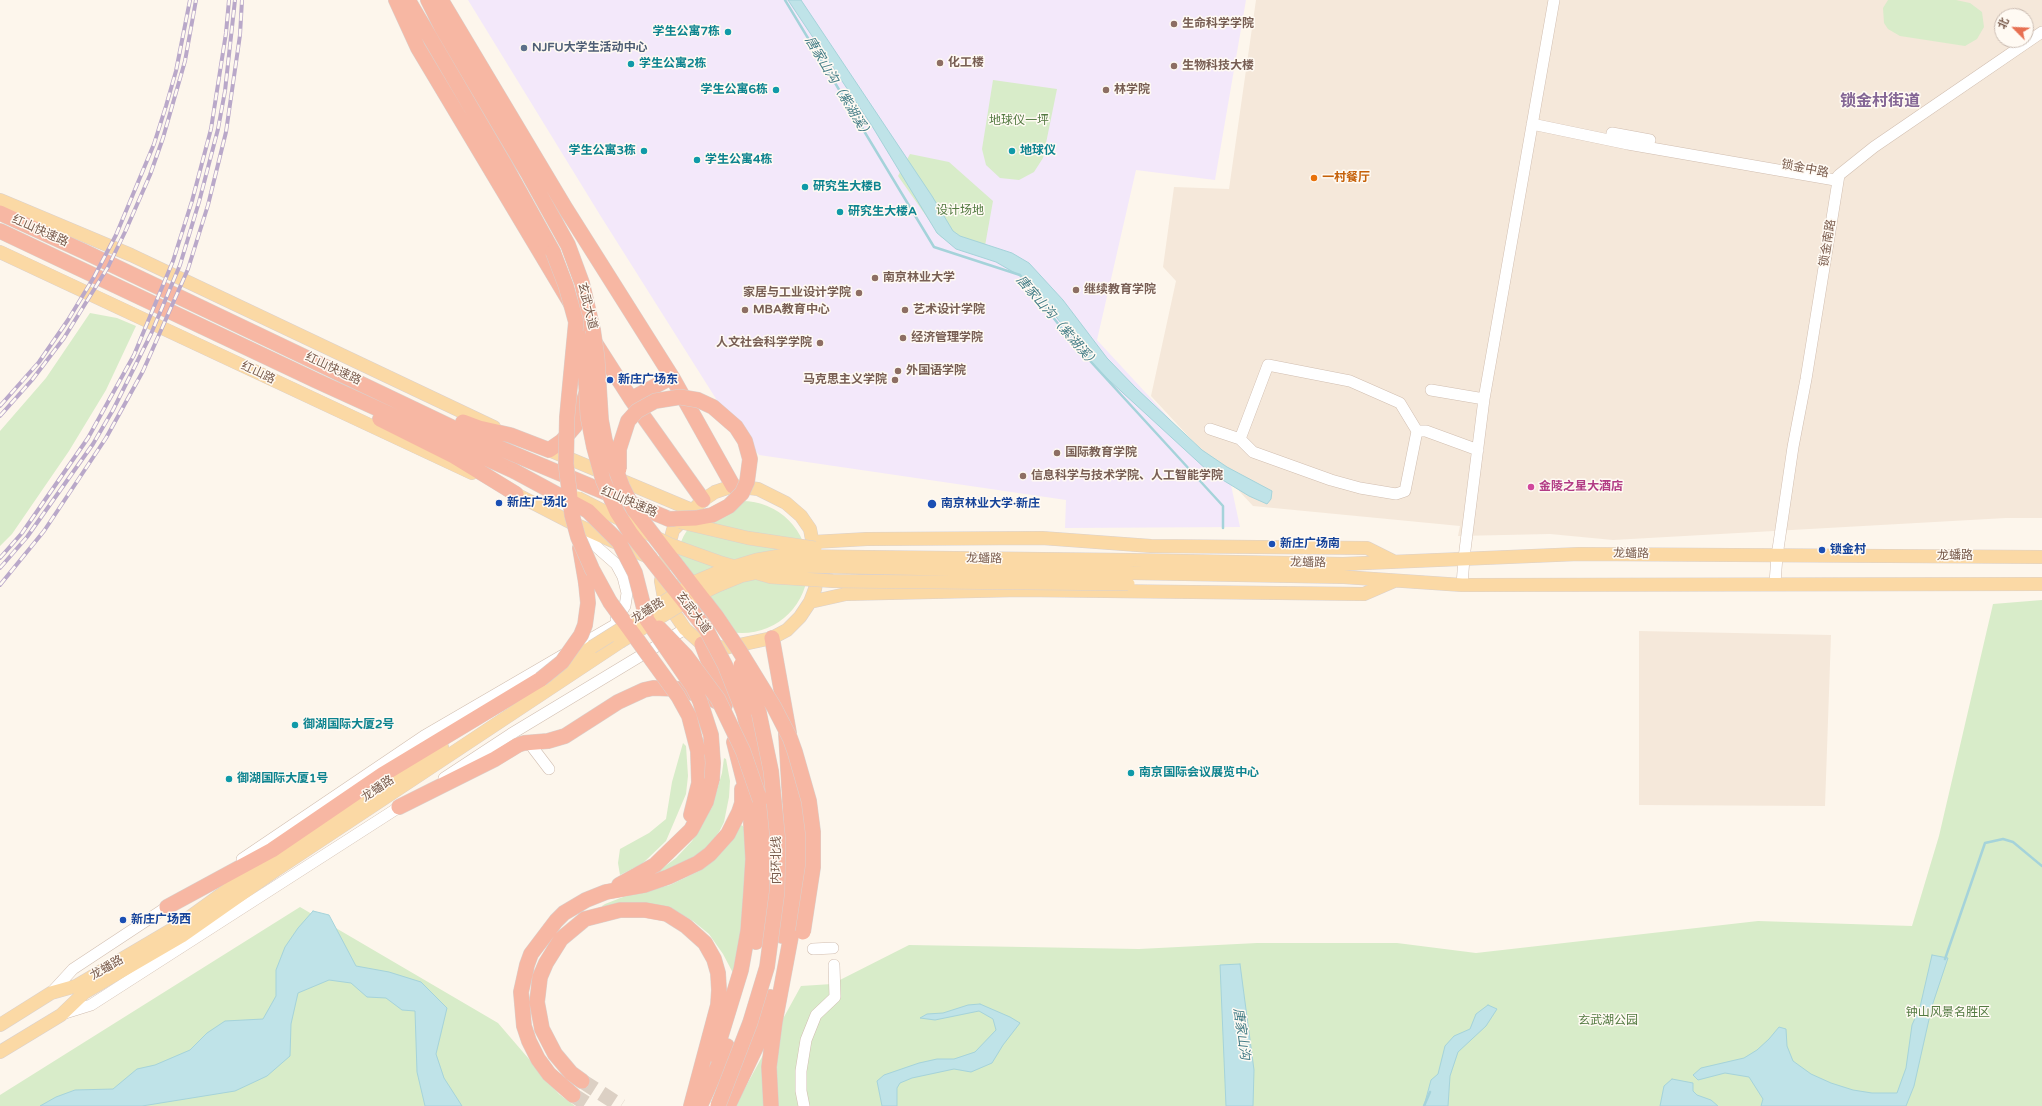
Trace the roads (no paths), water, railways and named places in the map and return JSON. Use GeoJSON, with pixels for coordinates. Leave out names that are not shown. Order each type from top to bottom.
{"type":"FeatureCollection","features":[{"type":"Feature","properties":{"kind":"highway"},"geometry":{"type":"LineString","coordinates":[[396,0],[418,48],[580,323],[631,399],[697,505]]}},
{"type":"Feature","properties":{"kind":"highway"},"geometry":{"type":"LineString","coordinates":[[327,366],[479,428],[510,435],[549,450],[562,441],[576,426],[586,400],[588,374],[580,323],[553,252],[503,162],[408,0]]}},
{"type":"Feature","properties":{"kind":"highway","name":"玄武大道"},"geometry":{"type":"LineString","coordinates":[[428,0],[442,28],[529,175],[576,263],[594,330],[598,357],[601,420],[605,440],[622,486],[634,510],[716,616]]}},
{"type":"Feature","properties":{"kind":"highway"},"geometry":{"type":"LineString","coordinates":[[441,0],[574,222],[672,377],[733,486]]}},
{"type":"Feature","properties":{"kind":"highway","name":"红山快速路"},"geometry":{"type":"LineString","coordinates":[[0,213],[327,366],[461,438],[514,471],[588,511],[612,534],[631,563],[647,620],[693,687],[700,701],[711,735],[713,762],[706,781]]}},
{"type":"Feature","properties":{"kind":"highway","name":"红山快速路"},"geometry":{"type":"LineString","coordinates":[[0,231],[318,381],[669,519]]}},
{"type":"Feature","properties":{"kind":"highway"},"geometry":{"type":"LineString","coordinates":[[167,907],[272,850],[382,775],[541,680],[562,662],[581,635],[585,625],[588,603],[578,537],[572,515],[566,464],[567,417],[580,323]]}},
{"type":"Feature","properties":{"kind":"highway","name":"玄武大道"},"geometry":{"type":"LineString","coordinates":[[580,323],[585,364],[588,417],[594,447],[604,480],[617,512],[631,534],[706,629],[718,650],[736,689],[744,713],[754,758],[760,800]]}},
{"type":"Feature","properties":{"kind":"highway"},"geometry":{"type":"LineString","coordinates":[[631,399],[672,377]]}},
{"type":"Feature","properties":{"kind":"highway"},"geometry":{"type":"LineString","coordinates":[[318,381],[387,423],[454,456],[516,494]]}},
{"type":"Feature","properties":{"kind":"highway"},"geometry":{"type":"LineString","coordinates":[[622,486],[619,465],[619,449],[625,428],[632,415],[646,405],[667,398],[690,398],[712,407],[736,427],[745,441],[750,459],[747,482],[742,493],[729,506],[712,515],[696,518],[669,519]]}},
{"type":"Feature","properties":{"kind":"highway"},"geometry":{"type":"LineString","coordinates":[[573,1095],[549,1074],[538,1060],[529,1041],[521,1009],[523,979],[531,954],[556,921],[564,913],[586,900],[606,892],[654,865],[691,830],[701,814],[710,792],[700,766],[696,740],[684,706],[670,682],[610,602],[592,569],[578,537]]}},
{"type":"Feature","properties":{"kind":"highway"},"geometry":{"type":"LineString","coordinates":[[716,616],[752,670],[787,732],[795,752],[807,792],[811,814],[813,850],[811,885],[803,932],[790,982],[775,1021]]}},
{"type":"Feature","properties":{"kind":"highway","name":"内环北线"},"geometry":{"type":"LineString","coordinates":[[716,616],[740,663],[759,713],[771,771],[778,842],[777,892],[766,967],[750,1023],[718,1106]]}},
{"type":"Feature","properties":{"kind":"highway"},"geometry":{"type":"LineString","coordinates":[[647,620],[662,630],[686,656],[706,680],[729,717],[750,805],[753,859],[748,932],[741,970],[712,1063],[691,1106]]}},
{"type":"Feature","properties":{"kind":"highway"},"geometry":{"type":"LineString","coordinates":[[771,1106],[769,1068],[775,1021],[804,867],[804,834],[785,708],[772,638]]}},
{"type":"Feature","properties":{"kind":"highway"},"geometry":{"type":"LineString","coordinates":[[702,644],[760,800]]}},
{"type":"Feature","properties":{"kind":"highway"},"geometry":{"type":"LineString","coordinates":[[399,807],[495,759],[518,745],[565,736],[618,702],[644,690],[653,688],[675,689],[710,698],[720,703],[729,717]]}},
{"type":"Feature","properties":{"kind":"highway"},"geometry":{"type":"LineString","coordinates":[[728,1106],[757,1045],[768,1008],[787,910],[792,835],[785,708]]}},
{"type":"Feature","properties":{"kind":"highway"},"geometry":{"type":"LineString","coordinates":[[606,892],[645,885],[673,875],[694,866],[710,854],[728,834],[739,812],[742,803],[742,776]]}},
{"type":"Feature","properties":{"kind":"highway","name":"内环北线"},"geometry":{"type":"LineString","coordinates":[[700,1106],[715,1077],[744,1000],[761,913],[764,824],[760,800]]}},
{"type":"Feature","properties":{"kind":"highway"},"geometry":{"type":"LineString","coordinates":[[582,1081],[571,1073],[555,1054],[542,1029],[537,1002],[540,977],[546,963],[561,939],[586,919],[620,910],[645,910],[667,914],[686,926],[705,942],[714,959],[718,973],[718,1005],[691,1106]]}},
{"type":"Feature","properties":{"kind":"main road"},"geometry":{"type":"LineString","coordinates":[[0,200],[158,268],[510,435]]}},
{"type":"Feature","properties":{"kind":"main road","name":"红山路"},"geometry":{"type":"LineString","coordinates":[[0,252],[516,494],[570,522],[664,564]]}},
{"type":"Feature","properties":{"kind":"main road"},"geometry":{"type":"LineString","coordinates":[[549,450],[697,505]]}},
{"type":"Feature","properties":{"kind":"main road"},"geometry":{"type":"LineString","coordinates":[[514,471],[558,487],[669,544],[722,563],[771,577],[833,581],[1128,584],[1145,591]]}},
{"type":"Feature","properties":{"kind":"main road"},"geometry":{"type":"LineString","coordinates":[[733,486],[758,489],[786,503],[801,516],[810,529],[818,571],[815,589],[810,602],[800,617],[787,630],[772,638],[725,648],[702,644],[685,629],[664,598],[661,581],[664,564],[674,530],[697,505],[715,492],[733,486]]}},
{"type":"Feature","properties":{"kind":"main road"},"geometry":{"type":"LineString","coordinates":[[669,519],[748,538],[810,548],[855,552],[1129,553],[1151,546]]}},
{"type":"Feature","properties":{"kind":"main road"},"geometry":{"type":"LineString","coordinates":[[813,542],[1042,538],[1151,546],[1367,548],[1395,562]]}},
{"type":"Feature","properties":{"kind":"main road","name":"龙蟠路"},"geometry":{"type":"LineString","coordinates":[[0,1052],[60,1015],[80,990],[176,927],[237,883],[592,647],[691,585],[723,570],[756,560],[779,556],[800,555],[957,559],[1356,564],[1579,554],[2042,557]]}},
{"type":"Feature","properties":{"kind":"main road","name":"龙蟠路"},"geometry":{"type":"LineString","coordinates":[[0,1025],[51,993],[80,990],[182,936],[276,870],[620,642],[690,599],[718,585],[741,576],[773,569],[801,566],[1356,578],[1397,579],[1462,585],[2042,584]]}},
{"type":"Feature","properties":{"kind":"main road"},"geometry":{"type":"LineString","coordinates":[[810,602],[846,594],[1020,590],[1364,594],[1397,579]]}},
{"type":"Feature","properties":{"kind":"street"},"geometry":{"type":"LineString","coordinates":[[1462,585],[1484,399],[1554,0]]}},
{"type":"Feature","properties":{"kind":"street"},"geometry":{"type":"LineString","coordinates":[[1839,175],[1874,147],[2042,32]]}},
{"type":"Feature","properties":{"kind":"street","name":"锁金中路"},"geometry":{"type":"LineString","coordinates":[[1533,121],[1628,144],[1835,180],[1839,175]]}},
{"type":"Feature","properties":{"kind":"street","name":"锁金南路"},"geometry":{"type":"LineString","coordinates":[[1775,584],[1777,556],[1793,447],[1806,379],[1839,175]]}},
{"type":"Feature","properties":{"kind":"street"},"geometry":{"type":"LineString","coordinates":[[1210,429],[1240,439],[1253,452],[1331,480],[1360,488],[1396,494],[1405,491],[1417,431],[1400,403],[1350,381],[1268,365],[1240,439]]}},
{"type":"Feature","properties":{"kind":"street"},"geometry":{"type":"LineString","coordinates":[[1431,390],[1484,399]]}},
{"type":"Feature","properties":{"kind":"street"},"geometry":{"type":"LineString","coordinates":[[1417,431],[1426,431],[1478,450]]}},
{"type":"Feature","properties":{"kind":"street"},"geometry":{"type":"LineString","coordinates":[[570,522],[616,564],[623,577],[627,593],[625,606],[618,617],[604,631]]}},
{"type":"Feature","properties":{"kind":"street"},"geometry":{"type":"LineString","coordinates":[[604,631],[664,598]]}},
{"type":"Feature","properties":{"kind":"street","name":"龙蟠路"},"geometry":{"type":"LineString","coordinates":[[60,1015],[90,1005],[511,734],[685,629]]}},
{"type":"Feature","properties":{"kind":"street","name":"龙蟠路"},"geometry":{"type":"LineString","coordinates":[[51,993],[73,970],[257,849],[424,736],[604,631]]}},
{"type":"Feature","properties":{"kind":"street"},"geometry":{"type":"LineString","coordinates":[[533,748],[549,769]]}},
{"type":"Feature","properties":{"kind":"street"},"geometry":{"type":"LineString","coordinates":[[813,949],[834,948]]}},
{"type":"Feature","properties":{"kind":"street"},"geometry":{"type":"LineString","coordinates":[[804,1106],[801,1091],[801,1071],[806,1040],[816,1015],[835,997],[834,965]]}},
{"type":"Feature","properties":{"kind":"water"},"geometry":{"type":"Polygon","coordinates":[[[788,0],[801,0],[932,196],[953,231],[960,236],[1012,253],[1029,263],[1063,300],[1107,358],[1136,388],[1202,450],[1227,467],[1272,491],[1271,499],[1267,504],[1249,496],[1208,471],[1098,370],[1027,280],[996,262],[956,249],[937,233],[872,126],[788,0]]]}},
{"type":"Feature","properties":{"kind":"water"},"geometry":{"type":"Polygon","coordinates":[[[313,911],[329,915],[356,966],[389,972],[421,982],[447,1008],[436,1054],[444,1078],[462,1106],[425,1106],[417,1072],[415,1011],[402,1010],[386,998],[367,997],[351,983],[329,980],[298,993],[291,1024],[290,1056],[267,1076],[235,1091],[142,1106],[40,1106],[56,1097],[75,1090],[113,1089],[137,1069],[155,1065],[190,1050],[207,1033],[225,1021],[263,1019],[276,996],[276,970],[285,947],[298,928],[313,911]]]}},
{"type":"Feature","properties":{"kind":"water"},"geometry":{"type":"Polygon","coordinates":[[[1932,955],[1948,958],[1932,1006],[1914,1086],[1906,1106],[1761,1106],[1763,1099],[1749,1077],[1725,1073],[1698,1080],[1693,1075],[1701,1068],[1744,1058],[1757,1050],[1779,1027],[1786,1029],[1787,1046],[1793,1061],[1811,1074],[1831,1083],[1853,1090],[1872,1093],[1897,1093],[1906,1068],[1912,1025],[1920,1007],[1932,955]]]}},
{"type":"Feature","properties":{"kind":"water","name":"唐家山沟"},"geometry":{"type":"Polygon","coordinates":[[[1240,964],[1254,1070],[1253,1106],[1226,1106],[1220,965],[1240,964]]]}},
{"type":"Feature","properties":{"kind":"water"},"geometry":{"type":"Polygon","coordinates":[[[980,1004],[1020,1023],[1003,1045],[992,1063],[971,1072],[954,1069],[912,1078],[900,1083],[897,1088],[897,1106],[882,1106],[877,1081],[884,1075],[919,1063],[937,1059],[954,1059],[975,1052],[996,1030],[993,1019],[979,1011],[935,1020],[920,1018],[927,1014],[943,1013],[968,1005],[980,1004]]]}},
{"type":"Feature","properties":{"kind":"water"},"geometry":{"type":"Polygon","coordinates":[[[1488,1005],[1497,1009],[1486,1026],[1458,1052],[1450,1076],[1448,1106],[1424,1106],[1431,1080],[1438,1074],[1445,1046],[1454,1036],[1470,1029],[1476,1014],[1488,1005]]]}},
{"type":"Feature","properties":{"kind":"water"},"geometry":{"type":"Polygon","coordinates":[[[1672,1079],[1693,1083],[1693,1091],[1697,1095],[1711,1100],[1718,1106],[1660,1106],[1664,1086],[1672,1079]]]}},
{"type":"Feature","properties":{"kind":"waterway","name":"唐家山沟（紫湖溪）"},"geometry":{"type":"LineString","coordinates":[[785,0],[934,247],[1020,275],[1070,339],[1223,506],[1223,528]]}},
{"type":"Feature","properties":{"kind":"waterway"},"geometry":{"type":"LineString","coordinates":[[1945,959],[1985,843],[2003,839],[2013,842],[2042,866]]}},
{"type":"Feature","properties":{"kind":"waterway"},"geometry":{"type":"LineString","coordinates":[[1424,1106],[1430,1092]]}},
{"type":"Feature","properties":{"kind":"tunnel"},"geometry":{"type":"LineString","coordinates":[[582,1081],[621,1106]]}},
{"type":"Feature","properties":{"kind":"tunnel"},"geometry":{"type":"LineString","coordinates":[[573,1095],[590,1106]]}},
{"type":"Feature","properties":{"kind":"railway"},"geometry":{"type":"LineString","coordinates":[[0,406],[39,362],[68,320],[94,277],[116,235],[154,144],[166,106],[176,71],[190,0]]}},
{"type":"Feature","properties":{"kind":"railway"},"geometry":{"type":"LineString","coordinates":[[0,416],[32,380],[64,338],[108,267],[125,232],[150,175],[163,138],[185,61],[196,0]]}},
{"type":"Feature","properties":{"kind":"railway"},"geometry":{"type":"LineString","coordinates":[[0,558],[22,533],[88,438],[134,355],[173,261],[192,201],[211,129],[226,33],[229,0]]}},
{"type":"Feature","properties":{"kind":"railway"},"geometry":{"type":"LineString","coordinates":[[0,568],[27,537],[93,444],[113,410],[151,334],[180,265],[199,202],[218,129],[225,91],[235,0]]}},
{"type":"Feature","properties":{"kind":"railway"},"geometry":{"type":"LineString","coordinates":[[0,585],[44,531],[106,438],[143,371],[188,269],[208,205],[226,132],[240,35],[242,0]]}},
{"type":"Feature","properties":{"kind":"place","name":"生命科学学院"},"geometry":{"type":"Point","coordinates":[1174,24]}},
{"type":"Feature","properties":{"kind":"place","name":"学生公寓7栋"},"geometry":{"type":"Point","coordinates":[728,32]}},
{"type":"Feature","properties":{"kind":"place","name":"NJFU大学生活动中心"},"geometry":{"type":"Point","coordinates":[524,48]}},
{"type":"Feature","properties":{"kind":"place","name":"化工楼"},"geometry":{"type":"Point","coordinates":[940,63]}},
{"type":"Feature","properties":{"kind":"place","name":"学生公寓2栋"},"geometry":{"type":"Point","coordinates":[631,64]}},
{"type":"Feature","properties":{"kind":"place","name":"生物科技大楼"},"geometry":{"type":"Point","coordinates":[1174,66]}},
{"type":"Feature","properties":{"kind":"place","name":"学生公寓6栋"},"geometry":{"type":"Point","coordinates":[776,90]}},
{"type":"Feature","properties":{"kind":"place","name":"林学院"},"geometry":{"type":"Point","coordinates":[1106,90]}},
{"type":"Feature","properties":{"kind":"place","name":"学生公寓3栋"},"geometry":{"type":"Point","coordinates":[644,151]}},
{"type":"Feature","properties":{"kind":"place","name":"地球仪"},"geometry":{"type":"Point","coordinates":[1012,151]}},
{"type":"Feature","properties":{"kind":"place","name":"学生公寓4栋"},"geometry":{"type":"Point","coordinates":[697,160]}},
{"type":"Feature","properties":{"kind":"place","name":"一村餐厅"},"geometry":{"type":"Point","coordinates":[1314,178]}},
{"type":"Feature","properties":{"kind":"place","name":"研究生大楼B"},"geometry":{"type":"Point","coordinates":[805,187]}},
{"type":"Feature","properties":{"kind":"place","name":"研究生大楼A"},"geometry":{"type":"Point","coordinates":[840,212]}},
{"type":"Feature","properties":{"kind":"place","name":"南京林业大学"},"geometry":{"type":"Point","coordinates":[875,278]}},
{"type":"Feature","properties":{"kind":"place","name":"继续教育学院"},"geometry":{"type":"Point","coordinates":[1076,290]}},
{"type":"Feature","properties":{"kind":"place","name":"家居与工业设计学院"},"geometry":{"type":"Point","coordinates":[859,293]}},
{"type":"Feature","properties":{"kind":"place","name":"MBA教育中心"},"geometry":{"type":"Point","coordinates":[745,310]}},
{"type":"Feature","properties":{"kind":"place","name":"艺术设计学院"},"geometry":{"type":"Point","coordinates":[905,310]}},
{"type":"Feature","properties":{"kind":"place","name":"经济管理学院"},"geometry":{"type":"Point","coordinates":[903,338]}},
{"type":"Feature","properties":{"kind":"place","name":"人文社会科学学院"},"geometry":{"type":"Point","coordinates":[820,343]}},
{"type":"Feature","properties":{"kind":"place","name":"外国语学院"},"geometry":{"type":"Point","coordinates":[898,371]}},
{"type":"Feature","properties":{"kind":"place","name":"新庄广场东"},"geometry":{"type":"Point","coordinates":[610,380]}},
{"type":"Feature","properties":{"kind":"place","name":"马克思主义学院"},"geometry":{"type":"Point","coordinates":[895,380]}},
{"type":"Feature","properties":{"kind":"place","name":"国际教育学院"},"geometry":{"type":"Point","coordinates":[1057,453]}},
{"type":"Feature","properties":{"kind":"place","name":"信息科学与技术学院、人工智能学院"},"geometry":{"type":"Point","coordinates":[1023,476]}},
{"type":"Feature","properties":{"kind":"place","name":"金陵之星大酒店"},"geometry":{"type":"Point","coordinates":[1531,487]}},
{"type":"Feature","properties":{"kind":"place","name":"新庄广场北"},"geometry":{"type":"Point","coordinates":[499,503]}},
{"type":"Feature","properties":{"kind":"place","name":"南京林业大学·新庄"},"geometry":{"type":"Point","coordinates":[932,504]}},
{"type":"Feature","properties":{"kind":"place","name":"新庄广场南"},"geometry":{"type":"Point","coordinates":[1272,544]}},
{"type":"Feature","properties":{"kind":"place","name":"锁金村"},"geometry":{"type":"Point","coordinates":[1822,550]}},
{"type":"Feature","properties":{"kind":"place","name":"御湖国际大厦2号"},"geometry":{"type":"Point","coordinates":[295,725]}},
{"type":"Feature","properties":{"kind":"place","name":"南京国际会议展览中心"},"geometry":{"type":"Point","coordinates":[1131,773]}},
{"type":"Feature","properties":{"kind":"place","name":"御湖国际大厦1号"},"geometry":{"type":"Point","coordinates":[229,779]}},
{"type":"Feature","properties":{"kind":"place","name":"新庄广场西"},"geometry":{"type":"Point","coordinates":[123,920]}},
{"type":"Feature","properties":{"kind":"district","name":"锁金村街道"},"geometry":{"type":"Point","coordinates":[1880,102]}},
{"type":"Feature","properties":{"kind":"park label","name":"地球仪一坪"},"geometry":{"type":"Point","coordinates":[1019,121]}},
{"type":"Feature","properties":{"kind":"park label","name":"设计场地"},"geometry":{"type":"Point","coordinates":[960,211]}},
{"type":"Feature","properties":{"kind":"park label","name":"钟山风景名胜区"},"geometry":{"type":"Point","coordinates":[1948,1013]}},
{"type":"Feature","properties":{"kind":"park label","name":"玄武湖公园"},"geometry":{"type":"Point","coordinates":[1608,1021]}}]}
